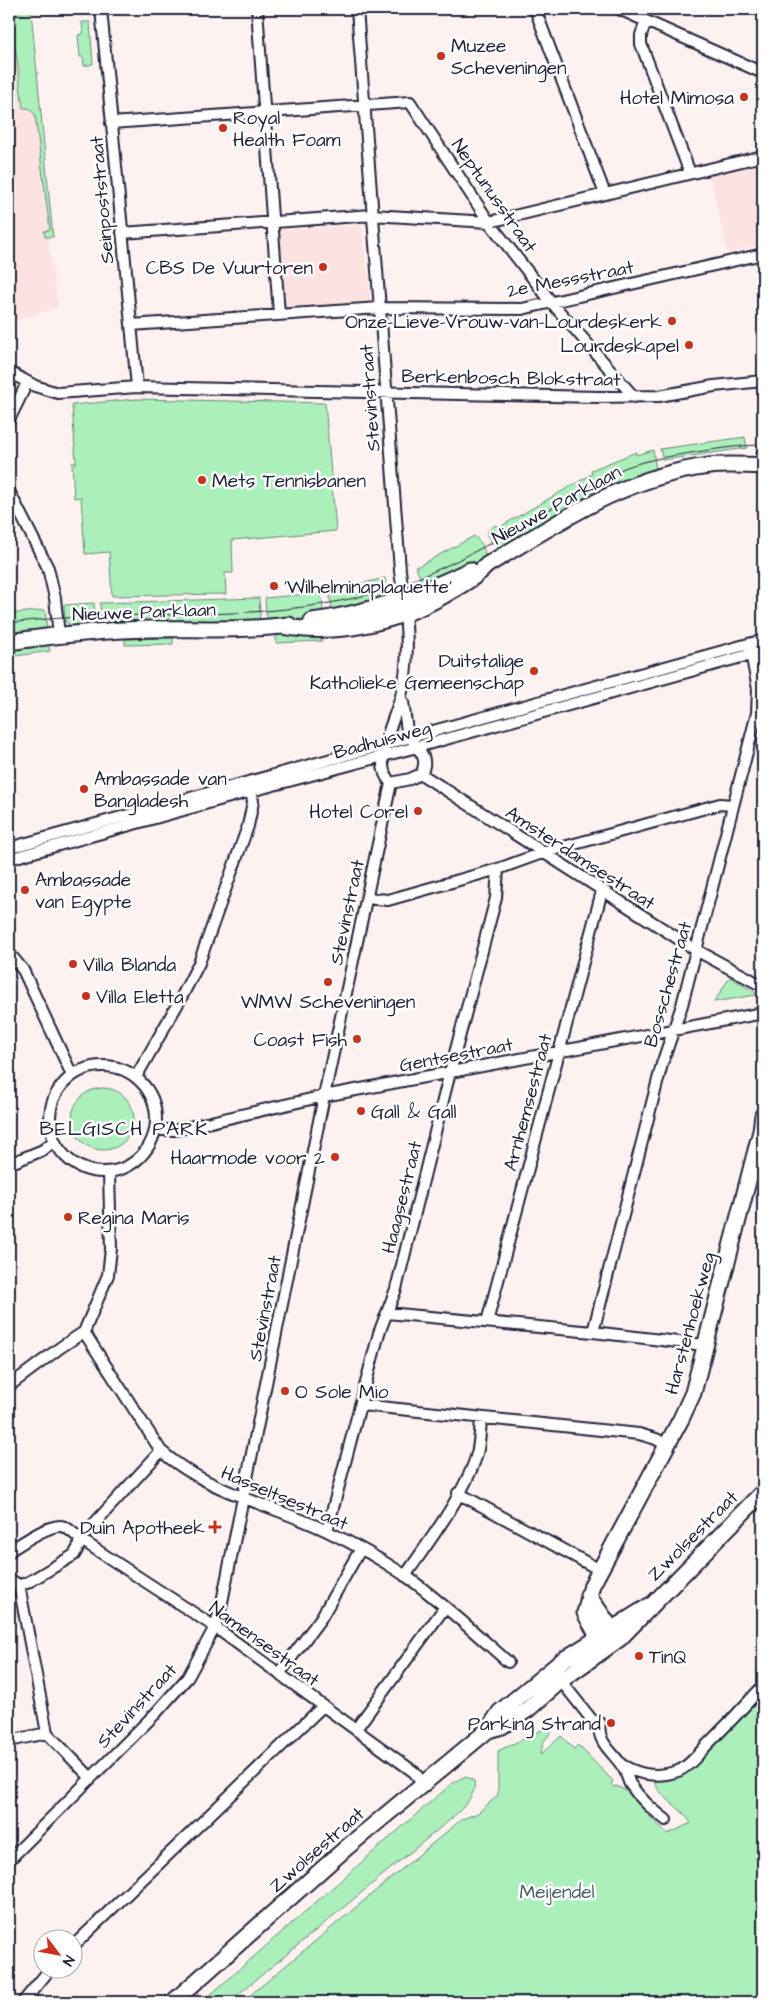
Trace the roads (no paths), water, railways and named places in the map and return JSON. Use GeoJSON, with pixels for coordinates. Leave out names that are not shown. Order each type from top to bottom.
{"type":"FeatureCollection","features":[{"type":"Feature","properties":{"kind":"main road","name":"Nieuwe Parklaan"},"geometry":{"type":"LineString","coordinates":[[9,642],[59,635],[147,629],[281,626],[334,618],[381,606],[404,606],[432,588],[476,567],[487,565],[568,516],[628,486],[661,475],[711,466],[763,461]]}},
{"type":"Feature","properties":{"kind":"main road","name":"Harstenhoekweg"},"geometry":{"type":"LineString","coordinates":[[602,1643],[585,1613],[588,1595],[693,1393],[762,1129],[763,1115]]}},
{"type":"Feature","properties":{"kind":"main road","name":"Zwolsestraat"},"geometry":{"type":"LineString","coordinates":[[173,2002],[423,1784],[488,1730],[502,1726],[527,1710],[556,1675],[615,1634],[649,1606],[763,1492]]}},
{"type":"Feature","properties":{"kind":"main road"},"geometry":{"type":"LineString","coordinates":[[588,1595],[615,1634]]}},
{"type":"Feature","properties":{"kind":"street","name":"Seinpoststraat"},"geometry":{"type":"LineString","coordinates":[[100,9],[137,387]]}},
{"type":"Feature","properties":{"kind":"street"},"geometry":{"type":"LineString","coordinates":[[257,9],[279,314]]}},
{"type":"Feature","properties":{"kind":"street","name":"Stevinstraat"},"geometry":{"type":"LineString","coordinates":[[357,9],[386,392],[407,628],[402,694],[404,721],[408,738]]}},
{"type":"Feature","properties":{"kind":"street"},"geometry":{"type":"LineString","coordinates":[[535,9],[605,194]]}},
{"type":"Feature","properties":{"kind":"street"},"geometry":{"type":"LineString","coordinates":[[619,9],[633,11],[646,21],[763,73]]}},
{"type":"Feature","properties":{"kind":"street"},"geometry":{"type":"LineString","coordinates":[[646,21],[641,35],[642,44],[690,173]]}},
{"type":"Feature","properties":{"kind":"street","name":"Neptunusstraat"},"geometry":{"type":"LineString","coordinates":[[364,104],[410,102],[489,222],[552,302],[634,397]]}},
{"type":"Feature","properties":{"kind":"street"},"geometry":{"type":"LineString","coordinates":[[112,123],[364,104]]}},
{"type":"Feature","properties":{"kind":"street"},"geometry":{"type":"LineString","coordinates":[[122,233],[372,215],[489,222],[763,156]]}},
{"type":"Feature","properties":{"kind":"street","name":"2e Messstraat"},"geometry":{"type":"LineString","coordinates":[[131,324],[380,308],[522,309],[763,254]]}},
{"type":"Feature","properties":{"kind":"street","name":"Berkenbosch Blokstraat"},"geometry":{"type":"LineString","coordinates":[[9,372],[28,383],[58,393],[137,387],[634,397],[659,396],[714,386],[763,381]]}},
{"type":"Feature","properties":{"kind":"street"},"geometry":{"type":"LineString","coordinates":[[9,420],[28,383]]}},
{"type":"Feature","properties":{"kind":"street"},"geometry":{"type":"LineString","coordinates":[[9,491],[48,568],[55,598],[59,635]]}},
{"type":"Feature","properties":{"kind":"street","name":"Badhuisweg"},"geometry":{"type":"LineString","coordinates":[[9,848],[251,786],[342,768],[383,755],[417,748],[751,649],[763,640]]}},
{"type":"Feature","properties":{"kind":"street","name":"Badhuisweg"},"geometry":{"type":"LineString","coordinates":[[9,859],[385,744],[751,649],[763,651]]}},
{"type":"Feature","properties":{"kind":"street","name":"Bosschestraat"},"geometry":{"type":"LineString","coordinates":[[593,1332],[662,1064],[682,1005],[757,713],[758,689],[751,649]]}},
{"type":"Feature","properties":{"kind":"street","name":"Stevinstraat"},"geometry":{"type":"LineString","coordinates":[[9,1860],[156,1713],[188,1677],[215,1627],[221,1607],[324,1096],[391,783],[386,778],[383,770],[385,744],[402,694]]}},
{"type":"Feature","properties":{"kind":"street"},"geometry":{"type":"LineString","coordinates":[[391,783],[410,779],[421,774],[425,766],[424,756],[408,738]]}},
{"type":"Feature","properties":{"kind":"street","name":"Amsterdamsestraat"},"geometry":{"type":"LineString","coordinates":[[421,774],[602,892],[696,950],[757,983],[763,984]]}},
{"type":"Feature","properties":{"kind":"street"},"geometry":{"type":"LineString","coordinates":[[136,1077],[199,963],[248,826],[252,812],[251,786]]}},
{"type":"Feature","properties":{"kind":"street"},"geometry":{"type":"LineString","coordinates":[[367,898],[388,900],[498,869],[542,853],[720,804],[733,805]]}},
{"type":"Feature","properties":{"kind":"street","name":"Haagsestraat"},"geometry":{"type":"LineString","coordinates":[[327,1531],[379,1333],[396,1289],[496,898],[498,869]]}},
{"type":"Feature","properties":{"kind":"street","name":"Arnhemsestraat"},"geometry":{"type":"LineString","coordinates":[[487,1322],[602,892]]}},
{"type":"Feature","properties":{"kind":"street"},"geometry":{"type":"LineString","coordinates":[[9,953],[23,970],[72,1075]]}},
{"type":"Feature","properties":{"kind":"street","name":"Gentsestraat"},"geometry":{"type":"LineString","coordinates":[[156,1130],[176,1130],[324,1096],[763,1013]]}},
{"type":"Feature","properties":{"kind":"street"},"geometry":{"type":"LineString","coordinates":[[104,1065],[120,1068],[136,1077],[148,1089],[156,1111],[156,1130],[148,1148],[138,1160],[125,1168],[109,1173],[91,1172],[77,1166],[62,1154],[54,1141],[49,1125],[50,1109],[59,1088],[72,1075],[87,1068],[104,1065]]}},
{"type":"Feature","properties":{"kind":"street"},"geometry":{"type":"LineString","coordinates":[[9,1164],[43,1150],[54,1141]]}},
{"type":"Feature","properties":{"kind":"street"},"geometry":{"type":"LineString","coordinates":[[9,1386],[84,1332],[108,1275],[111,1249],[109,1173]]}},
{"type":"Feature","properties":{"kind":"street"},"geometry":{"type":"LineString","coordinates":[[387,1313],[593,1332],[704,1346]]}},
{"type":"Feature","properties":{"kind":"street","name":"Hasseltsestraat"},"geometry":{"type":"LineString","coordinates":[[84,1332],[161,1451],[174,1462],[200,1480],[243,1499],[327,1531],[405,1576],[445,1607],[508,1662]]}},
{"type":"Feature","properties":{"kind":"street"},"geometry":{"type":"LineString","coordinates":[[361,1405],[639,1434],[656,1439],[666,1445]]}},
{"type":"Feature","properties":{"kind":"street"},"geometry":{"type":"LineString","coordinates":[[405,1576],[434,1535],[470,1472],[477,1455],[481,1419]]}},
{"type":"Feature","properties":{"kind":"street"},"geometry":{"type":"LineString","coordinates":[[19,1586],[74,1555],[80,1538],[161,1451]]}},
{"type":"Feature","properties":{"kind":"street"},"geometry":{"type":"LineString","coordinates":[[458,1493],[600,1570]]}},
{"type":"Feature","properties":{"kind":"street","name":"Namensestraat"},"geometry":{"type":"LineString","coordinates":[[9,1553],[12,1549],[48,1529],[61,1526],[69,1530],[215,1627],[414,1772],[423,1784]]}},
{"type":"Feature","properties":{"kind":"street"},"geometry":{"type":"LineString","coordinates":[[279,1674],[321,1618],[360,1550]]}},
{"type":"Feature","properties":{"kind":"street"},"geometry":{"type":"LineString","coordinates":[[9,1579],[19,1586],[47,1733],[91,1778]]}},
{"type":"Feature","properties":{"kind":"street"},"geometry":{"type":"LineString","coordinates":[[356,1730],[445,1607]]}},
{"type":"Feature","properties":{"kind":"street"},"geometry":{"type":"LineString","coordinates":[[556,1675],[592,1720],[600,1723],[598,1730],[603,1742],[622,1765],[634,1773],[658,1775],[679,1771],[704,1748],[763,1686]]}},
{"type":"Feature","properties":{"kind":"street"},"geometry":{"type":"LineString","coordinates":[[82,1937],[323,1706]]}},
{"type":"Feature","properties":{"kind":"street"},"geometry":{"type":"LineString","coordinates":[[9,1741],[47,1733]]}},
{"type":"Feature","properties":{"kind":"street"},"geometry":{"type":"LineString","coordinates":[[622,1765],[630,1783],[644,1802],[666,1820]]}},
{"type":"Feature","properties":{"kind":"street"},"geometry":{"type":"LineString","coordinates":[[23,2002],[43,1978]]}},
{"type":"Feature","properties":{"kind":"tram line"},"geometry":{"type":"LineString","coordinates":[[9,623],[55,618],[238,613],[329,603],[375,593],[398,586],[464,557],[616,471],[635,464],[696,452],[738,446],[763,445]]}},
{"type":"Feature","properties":{"kind":"place","name":"Muzee Scheveningen"},"geometry":{"type":"Point","coordinates":[441,56]}},
{"type":"Feature","properties":{"kind":"place","name":"Hotel Mimosa"},"geometry":{"type":"Point","coordinates":[744,97]}},
{"type":"Feature","properties":{"kind":"place","name":"Royal Health Foam"},"geometry":{"type":"Point","coordinates":[223,128]}},
{"type":"Feature","properties":{"kind":"place","name":"CBS De Vuurtoren"},"geometry":{"type":"Point","coordinates":[323,267]}},
{"type":"Feature","properties":{"kind":"place","name":"Onze-Lieve-Vrouw-van-Lourdeskerk"},"geometry":{"type":"Point","coordinates":[672,321]}},
{"type":"Feature","properties":{"kind":"place","name":"Lourdeskapel"},"geometry":{"type":"Point","coordinates":[689,345]}},
{"type":"Feature","properties":{"kind":"place","name":"Mets Tennisbanen"},"geometry":{"type":"Point","coordinates":[202,480]}},
{"type":"Feature","properties":{"kind":"place","name":"'Wilhelminaplaquette'"},"geometry":{"type":"Point","coordinates":[274,586]}},
{"type":"Feature","properties":{"kind":"place","name":"Duitstalige Katholieke Gemeenschap"},"geometry":{"type":"Point","coordinates":[534,671]}},
{"type":"Feature","properties":{"kind":"place","name":"Ambassade van Bangladesh"},"geometry":{"type":"Point","coordinates":[84,789]}},
{"type":"Feature","properties":{"kind":"place","name":"Hotel Corel"},"geometry":{"type":"Point","coordinates":[418,811]}},
{"type":"Feature","properties":{"kind":"place","name":"Ambassade van Egypte"},"geometry":{"type":"Point","coordinates":[25,890]}},
{"type":"Feature","properties":{"kind":"place","name":"Villa Blanda"},"geometry":{"type":"Point","coordinates":[73,964]}},
{"type":"Feature","properties":{"kind":"place","name":"WMW Scheveningen"},"geometry":{"type":"Point","coordinates":[328,982]}},
{"type":"Feature","properties":{"kind":"place","name":"Villa Eletta"},"geometry":{"type":"Point","coordinates":[86,996]}},
{"type":"Feature","properties":{"kind":"place","name":"Coast Fish"},"geometry":{"type":"Point","coordinates":[357,1039]}},
{"type":"Feature","properties":{"kind":"place","name":"Gall & Gall"},"geometry":{"type":"Point","coordinates":[361,1111]}},
{"type":"Feature","properties":{"kind":"place","name":"Haarmode voor 2"},"geometry":{"type":"Point","coordinates":[335,1157]}},
{"type":"Feature","properties":{"kind":"place","name":"Regina Maris"},"geometry":{"type":"Point","coordinates":[68,1217]}},
{"type":"Feature","properties":{"kind":"place","name":"O Sole Mio"},"geometry":{"type":"Point","coordinates":[285,1391]}},
{"type":"Feature","properties":{"kind":"place","name":"Duin Apotheek"},"geometry":{"type":"Point","coordinates":[215,1527]}},
{"type":"Feature","properties":{"kind":"place","name":"TinQ"},"geometry":{"type":"Point","coordinates":[639,1656]}},
{"type":"Feature","properties":{"kind":"place","name":"Parking Strand"},"geometry":{"type":"Point","coordinates":[611,1723]}},
{"type":"Feature","properties":{"kind":"district","name":"BELGISCH PARK"},"geometry":{"type":"Point","coordinates":[124,1128]}},
{"type":"Feature","properties":{"kind":"park label","name":"Meijendel"},"geometry":{"type":"Point","coordinates":[557,1891]}}]}
